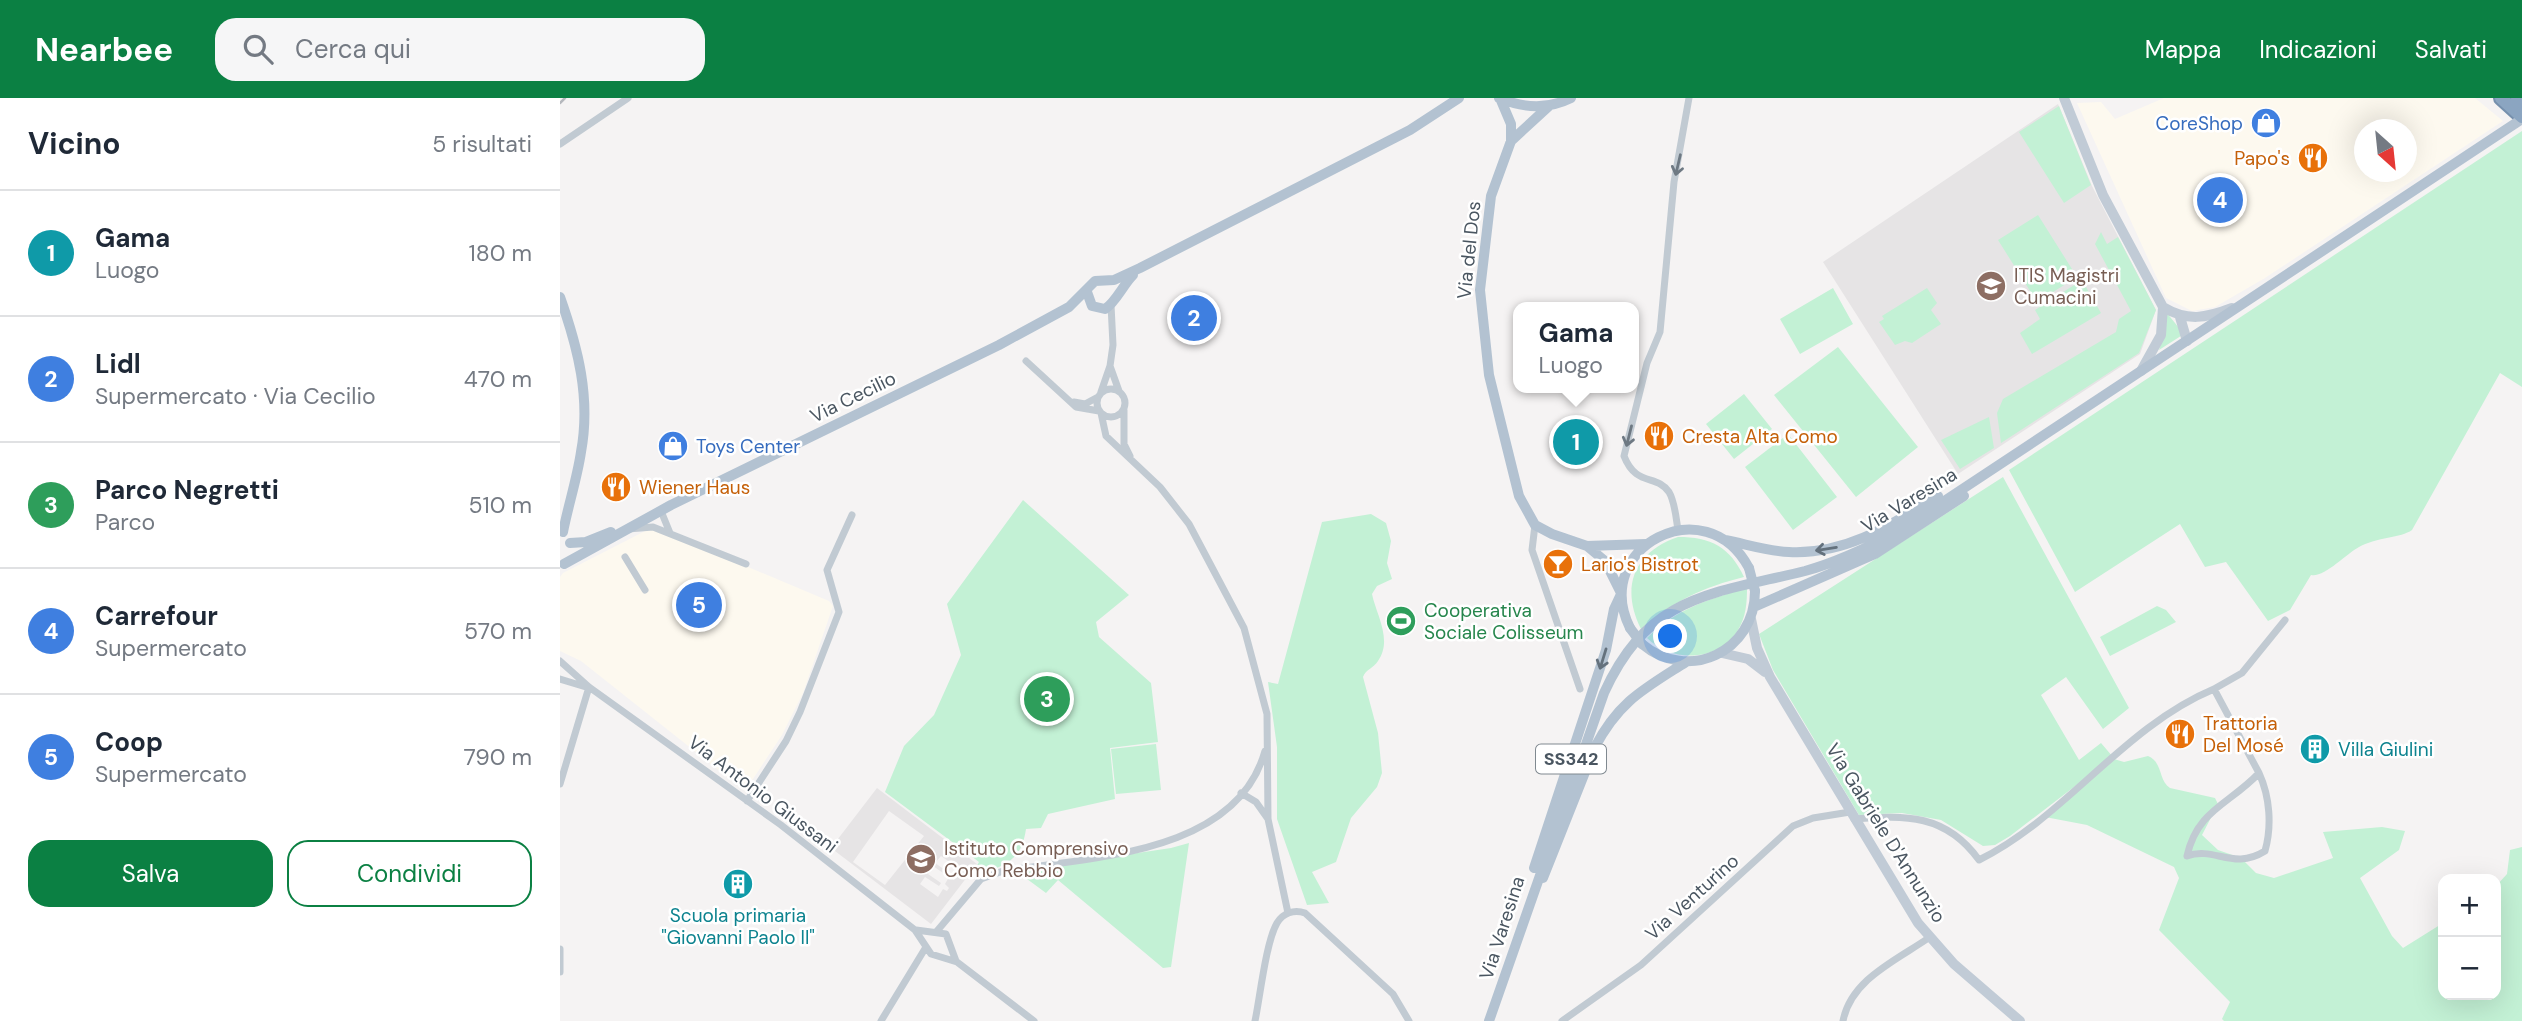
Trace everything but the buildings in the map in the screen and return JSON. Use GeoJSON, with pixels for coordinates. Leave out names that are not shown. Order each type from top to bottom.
{"type":"FeatureCollection","features":[{"type":"Feature","properties":{"kind":"highway"},"geometry":{"type":"LineString","coordinates":[[2499,98],[2520,109]]}},
{"type":"Feature","properties":{"kind":"main road"},"geometry":{"type":"LineString","coordinates":[[1500,98],[1527,107],[1549,106],[1571,98]]}},
{"type":"Feature","properties":{"kind":"main road"},"geometry":{"type":"LineString","coordinates":[[1500,98],[1511,124],[1511,141]]}},
{"type":"Feature","properties":{"kind":"main road"},"geometry":{"type":"LineString","coordinates":[[2064,98],[2103,195],[2164,307],[2180,317],[2205,318],[2232,308]]}},
{"type":"Feature","properties":{"kind":"main road"},"geometry":{"type":"LineString","coordinates":[[1140,268],[1113,300],[1094,307],[1087,292],[1095,281],[1106,281],[1140,268],[1410,130],[1455,99]]}},
{"type":"Feature","properties":{"kind":"main road","name":"Via del Dos"},"geometry":{"type":"LineString","coordinates":[[1535,525],[1519,496],[1489,375],[1480,314],[1481,268],[1497,174],[1511,141],[1549,106]]}},
{"type":"Feature","properties":{"kind":"main road","name":"Via Varesina"},"geometry":{"type":"LineString","coordinates":[[1489,1021],[1604,693],[1622,659],[1653,625],[1692,599],[1713,591],[1805,570],[1867,547],[1899,531],[2187,341],[2520,109]]}},
{"type":"Feature","properties":{"kind":"main road"},"geometry":{"type":"LineString","coordinates":[[1106,281],[1114,288],[1113,300]]}},
{"type":"Feature","properties":{"kind":"main road","name":"Via Cecilio"},"geometry":{"type":"LineString","coordinates":[[570,543],[593,540],[664,509],[904,392],[1052,316],[1087,292]]}},
{"type":"Feature","properties":{"kind":"main road"},"geometry":{"type":"LineString","coordinates":[[560,297],[577,344],[585,402],[581,454],[561,531],[570,543],[570,556],[562,566]]}},
{"type":"Feature","properties":{"kind":"main road","name":"Via Cecilio"},"geometry":{"type":"LineString","coordinates":[[1052,316],[1094,307]]}},
{"type":"Feature","properties":{"kind":"main road"},"geometry":{"type":"LineString","coordinates":[[2141,372],[2161,335],[2164,307]]}},
{"type":"Feature","properties":{"kind":"main road"},"geometry":{"type":"LineString","coordinates":[[2180,317],[2187,341]]}},
{"type":"Feature","properties":{"kind":"main road"},"geometry":{"type":"LineString","coordinates":[[1621,594],[1628,567],[1646,544],[1662,535],[1678,530],[1700,530],[1725,540],[1789,552],[1841,547],[1875,534],[1950,489],[1997,467]]}},
{"type":"Feature","properties":{"kind":"main road"},"geometry":{"type":"LineString","coordinates":[[1754,607],[1892,544],[1965,496],[1997,467]]}},
{"type":"Feature","properties":{"kind":"main road"},"geometry":{"type":"LineString","coordinates":[[560,514],[571,495]]}},
{"type":"Feature","properties":{"kind":"main road","name":"Via Cecilio"},"geometry":{"type":"LineString","coordinates":[[562,566],[664,509]]}},
{"type":"Feature","properties":{"kind":"main road"},"geometry":{"type":"LineString","coordinates":[[1535,525],[1587,545],[1605,561],[1621,594],[1630,628],[1642,644],[1664,658],[1686,662],[1705,660],[1722,653],[1741,636],[1751,619],[1755,591],[1749,568],[1739,553],[1725,540]]}},
{"type":"Feature","properties":{"kind":"main road"},"geometry":{"type":"LineString","coordinates":[[1587,545],[1646,544]]}},
{"type":"Feature","properties":{"kind":"main road","name":"SS342"},"geometry":{"type":"LineString","coordinates":[[1522,925],[1538,850],[1574,748],[1621,594]]}},
{"type":"Feature","properties":{"kind":"main road","name":"Via Gabriele D'Annunzio"},"geometry":{"type":"LineString","coordinates":[[1751,619],[1757,648],[1770,677],[1910,912],[1954,964],[2020,1021]]}},
{"type":"Feature","properties":{"kind":"main road","name":"Via Gabriele D'Annunzio"},"geometry":{"type":"LineString","coordinates":[[1722,653],[1748,659],[1770,677]]}},
{"type":"Feature","properties":{"kind":"main road","name":"SS342"},"geometry":{"type":"LineString","coordinates":[[1522,925],[1606,726],[1642,688],[1686,662]]}},
{"type":"Feature","properties":{"kind":"street"},"geometry":{"type":"LineString","coordinates":[[560,144],[628,98]]}},
{"type":"Feature","properties":{"kind":"street"},"geometry":{"type":"LineString","coordinates":[[1678,530],[1672,500],[1666,488],[1640,478],[1629,469],[1624,456],[1662,317],[1674,182],[1689,98]]}},
{"type":"Feature","properties":{"kind":"street"},"geometry":{"type":"LineString","coordinates":[[1113,300],[1111,328],[1114,345],[1110,366],[1099,395],[1106,436],[1175,504],[1237,611],[1267,714],[1268,820],[1288,913]]}},
{"type":"Feature","properties":{"kind":"street"},"geometry":{"type":"LineString","coordinates":[[1094,307],[1111,328]]}},
{"type":"Feature","properties":{"kind":"street"},"geometry":{"type":"LineString","coordinates":[[1026,361],[1076,407],[1112,417],[1124,408]]}},
{"type":"Feature","properties":{"kind":"street"},"geometry":{"type":"LineString","coordinates":[[1110,366],[1125,401],[1124,444],[1132,460]]}},
{"type":"Feature","properties":{"kind":"street"},"geometry":{"type":"LineString","coordinates":[[1067,400],[1085,404],[1109,388],[1120,392]]}},
{"type":"Feature","properties":{"kind":"street"},"geometry":{"type":"LineString","coordinates":[[664,509],[670,533]]}},
{"type":"Feature","properties":{"kind":"street"},"geometry":{"type":"LineString","coordinates":[[747,801],[795,722],[839,612],[827,570],[852,514]]}},
{"type":"Feature","properties":{"kind":"street","name":"Via del Dos"},"geometry":{"type":"LineString","coordinates":[[1535,525],[1532,550],[1580,690]]}},
{"type":"Feature","properties":{"kind":"street"},"geometry":{"type":"LineString","coordinates":[[628,530],[653,527],[746,564]]}},
{"type":"Feature","properties":{"kind":"street"},"geometry":{"type":"LineString","coordinates":[[625,557],[645,590]]}},
{"type":"Feature","properties":{"kind":"street"},"geometry":{"type":"LineString","coordinates":[[2259,773],[2205,816],[2191,838],[2187,856],[2196,853],[2235,861],[2251,860],[2265,851],[2269,834],[2268,807],[2259,773],[2214,689],[2242,673],[2285,620]]}},
{"type":"Feature","properties":{"kind":"street","name":"Via Antonio Giussani"},"geometry":{"type":"LineString","coordinates":[[560,661],[589,687],[747,801],[915,930],[927,948]]}},
{"type":"Feature","properties":{"kind":"street","name":"Via Antonio Giussani"},"geometry":{"type":"LineString","coordinates":[[560,679],[589,687]]}},
{"type":"Feature","properties":{"kind":"street"},"geometry":{"type":"LineString","coordinates":[[560,784],[589,687]]}},
{"type":"Feature","properties":{"kind":"street","name":"Via Venturino"},"geometry":{"type":"LineString","coordinates":[[1562,1021],[1576,1017],[1641,965],[1793,826],[1813,818],[1852,815],[1927,822],[1957,834],[1979,860],[2013,840],[2151,726],[2190,700],[2214,689]]}},
{"type":"Feature","properties":{"kind":"street"},"geometry":{"type":"LineString","coordinates":[[881,1021],[922,957],[934,932],[949,920],[960,901],[981,879],[1003,871],[1156,846],[1182,838],[1205,825],[1241,793],[1262,764],[1268,740]]}},
{"type":"Feature","properties":{"kind":"street"},"geometry":{"type":"LineString","coordinates":[[1241,793],[1256,802],[1268,820]]}},
{"type":"Feature","properties":{"kind":"street"},"geometry":{"type":"LineString","coordinates":[[1255,1021],[1274,931],[1278,922],[1288,913],[1299,910],[1306,913],[1393,994],[1409,1021]]}},
{"type":"Feature","properties":{"kind":"street"},"geometry":{"type":"LineString","coordinates":[[949,920],[947,934],[957,962]]}},
{"type":"Feature","properties":{"kind":"street","name":"Via Antonio Giussani"},"geometry":{"type":"LineString","coordinates":[[915,930],[947,934]]}},
{"type":"Feature","properties":{"kind":"street"},"geometry":{"type":"LineString","coordinates":[[1843,1021],[1846,1005],[1857,988],[1930,937]]}},
{"type":"Feature","properties":{"kind":"street"},"geometry":{"type":"LineString","coordinates":[[927,948],[957,962],[1023,1018],[1034,1021]]}},
{"type":"Feature","properties":{"kind":"street"},"geometry":{"type":"LineString","coordinates":[[943,955],[950,948]]}},
{"type":"Feature","properties":{"kind":"street"},"geometry":{"type":"LineString","coordinates":[[560,949],[560,971]]}},
{"type":"Feature","properties":{"kind":"shaded area"},"geometry":{"type":"Polygon","coordinates":[[[2164,98],[2475,98],[2503,121],[2417,178],[2417,119],[2354,119],[2354,182],[2411,182],[2265,278],[2215,307],[2192,311],[2166,298],[2077,103],[2101,102],[2115,119],[2164,98]]]}},
{"type":"Feature","properties":{"kind":"shaded area","name":"ITIS Magistri Cumacini"},"geometry":{"type":"Polygon","coordinates":[[[2058,104],[2092,186],[2156,310],[2140,354],[1958,474],[1823,262],[2058,104]]]}},
{"type":"Feature","properties":{"kind":"shaded area"},"geometry":{"type":"Polygon","coordinates":[[[653,527],[829,601],[833,606],[803,693],[782,735],[745,791],[581,661],[560,651],[560,577],[563,573],[653,527]]]}},
{"type":"Feature","properties":{"kind":"shaded area","name":"Istituto Comprensivo Como Rebbio"},"geometry":{"type":"Polygon","coordinates":[[[877,788],[977,864],[931,924],[831,848],[877,788]],[[889,811],[853,862],[885,885],[924,836],[889,811]],[[941,856],[935,863],[948,872],[946,875],[933,866],[928,874],[941,883],[939,886],[925,877],[920,884],[938,897],[943,889],[947,891],[949,888],[945,884],[949,877],[954,880],[961,870],[941,856]]]}},
{"type":"Feature","properties":{"kind":"green space"},"geometry":{"type":"Polygon","coordinates":[[[2059,106],[2091,185],[2064,203],[2019,132],[2059,106]]]}},
{"type":"Feature","properties":{"kind":"green space"},"geometry":{"type":"Polygon","coordinates":[[[2522,131],[2522,387],[2500,373],[2412,530],[2366,544],[2322,573],[2311,575],[2290,610],[2268,621],[2226,562],[2205,567],[2180,524],[2075,592],[2009,470],[2522,131]]]}},
{"type":"Feature","properties":{"kind":"green space"},"geometry":{"type":"Polygon","coordinates":[[[2038,215],[2077,277],[2037,302],[1998,240],[2038,215]]]}},
{"type":"Feature","properties":{"kind":"green space"},"geometry":{"type":"Polygon","coordinates":[[[2101,232],[2107,244],[2118,237],[2156,310],[2139,353],[2001,443],[1997,413],[2003,399],[2116,332],[2119,319],[2131,311],[2095,244],[2101,232]]]}},
{"type":"Feature","properties":{"kind":"green space"},"geometry":{"type":"Polygon","coordinates":[[[2082,280],[2101,313],[2032,354],[2020,333],[2040,319],[2035,310],[2082,280]]]}},
{"type":"Feature","properties":{"kind":"green space"},"geometry":{"type":"Polygon","coordinates":[[[1833,288],[1853,324],[1800,354],[1780,319],[1833,288]]]}},
{"type":"Feature","properties":{"kind":"green space"},"geometry":{"type":"Polygon","coordinates":[[[1927,288],[1937,303],[1931,310],[1941,324],[1912,343],[1905,341],[1895,345],[1879,322],[1884,319],[1882,316],[1927,288]]]}},
{"type":"Feature","properties":{"kind":"green space"},"geometry":{"type":"Polygon","coordinates":[[[2166,312],[2184,334],[2159,350],[2165,331],[2166,312]]]}},
{"type":"Feature","properties":{"kind":"green space"},"geometry":{"type":"Polygon","coordinates":[[[1838,347],[1918,447],[1856,497],[1774,395],[1838,347]]]}},
{"type":"Feature","properties":{"kind":"green space"},"geometry":{"type":"Polygon","coordinates":[[[1744,394],[1772,429],[1734,459],[1706,424],[1744,394]]]}},
{"type":"Feature","properties":{"kind":"green space"},"geometry":{"type":"Polygon","coordinates":[[[1989,417],[1994,448],[1960,469],[1941,440],[1989,417]]]}},
{"type":"Feature","properties":{"kind":"green space"},"geometry":{"type":"Polygon","coordinates":[[[1788,434],[1837,497],[1793,530],[1745,467],[1788,434]]]}},
{"type":"Feature","properties":{"kind":"green space"},"geometry":{"type":"Polygon","coordinates":[[[2003,477],[2129,708],[2103,729],[2066,677],[2041,695],[2079,760],[2101,743],[2113,757],[2010,836],[1995,845],[1983,846],[1941,820],[1902,813],[1859,815],[1773,670],[1759,634],[2003,477]]]}},
{"type":"Feature","properties":{"kind":"green space"},"geometry":{"type":"Polygon","coordinates":[[[1023,500],[1129,595],[1096,622],[1099,637],[1151,683],[1158,742],[1110,748],[1115,799],[1048,814],[1041,828],[1026,829],[1020,849],[1010,861],[977,877],[971,876],[979,862],[885,792],[904,746],[934,715],[961,655],[947,604],[1023,500]]]}},
{"type":"Feature","properties":{"kind":"green space"},"geometry":{"type":"Polygon","coordinates":[[[1371,514],[1386,523],[1391,541],[1387,563],[1392,579],[1377,586],[1372,594],[1384,644],[1378,661],[1363,677],[1378,733],[1382,773],[1377,787],[1351,818],[1336,862],[1312,872],[1329,903],[1307,905],[1277,819],[1277,747],[1268,682],[1278,684],[1322,522],[1371,514]]]}},
{"type":"Feature","properties":{"kind":"green space"},"geometry":{"type":"Polygon","coordinates":[[[1678,537],[1700,539],[1718,546],[1732,558],[1744,577],[1689,596],[1641,629],[1632,599],[1635,573],[1651,552],[1678,537]]]}},
{"type":"Feature","properties":{"kind":"green space"},"geometry":{"type":"Polygon","coordinates":[[[1747,588],[1741,625],[1730,641],[1719,648],[1707,653],[1682,655],[1669,652],[1647,638],[1681,612],[1747,588]]]}},
{"type":"Feature","properties":{"kind":"green space"},"geometry":{"type":"Polygon","coordinates":[[[2157,606],[2166,610],[2176,622],[2110,656],[2100,637],[2157,606]]]}},
{"type":"Feature","properties":{"kind":"green space"},"geometry":{"type":"Polygon","coordinates":[[[1156,744],[1161,790],[1116,794],[1111,749],[1156,744]]]}},
{"type":"Feature","properties":{"kind":"green space"},"geometry":{"type":"Polygon","coordinates":[[[2148,756],[2156,762],[2170,788],[2215,798],[2218,804],[2202,835],[2218,850],[2241,858],[2256,873],[2274,878],[2333,858],[2323,832],[2382,827],[2405,831],[2399,850],[2360,878],[2392,936],[2403,948],[2438,926],[2438,1000],[2501,1000],[2501,881],[2507,874],[2510,850],[2522,847],[2522,1021],[2224,1021],[2222,1019],[2230,1002],[2159,930],[2179,878],[2174,867],[2087,825],[2045,817],[2114,759],[2124,762],[2148,756]]]}},
{"type":"Feature","properties":{"kind":"green space"},"geometry":{"type":"Polygon","coordinates":[[[1189,843],[1171,967],[1163,968],[1058,880],[1046,893],[1027,879],[1030,869],[1189,843]]]}},
{"type":"Feature","properties":{"kind":"railway"},"geometry":{"type":"LineString","coordinates":[[560,103],[565,98]]}},
{"type":"Feature","properties":{"kind":"place","name":"CoreShop"},"geometry":{"type":"Point","coordinates":[2266,123]}},
{"type":"Feature","properties":{"kind":"place","name":"Papo's"},"geometry":{"type":"Point","coordinates":[2313,158]}},
{"type":"Feature","properties":{"kind":"place","name":"Carrefour"},"geometry":{"type":"Point","coordinates":[2220,200]}},
{"type":"Feature","properties":{"kind":"place","name":"ITIS Magistri Cumacini"},"geometry":{"type":"Point","coordinates":[1991,286]}},
{"type":"Feature","properties":{"kind":"place","name":"Lidl"},"geometry":{"type":"Point","coordinates":[1194,318]}},
{"type":"Feature","properties":{"kind":"place","name":"Cresta Alta Como"},"geometry":{"type":"Point","coordinates":[1659,436]}},
{"type":"Feature","properties":{"kind":"place","name":"Gama"},"geometry":{"type":"Point","coordinates":[1576,442]}},
{"type":"Feature","properties":{"kind":"place","name":"Toys Center"},"geometry":{"type":"Point","coordinates":[673,446]}},
{"type":"Feature","properties":{"kind":"place","name":"Wiener Haus"},"geometry":{"type":"Point","coordinates":[616,487]}},
{"type":"Feature","properties":{"kind":"place","name":"Lario's Bistrot"},"geometry":{"type":"Point","coordinates":[1558,564]}},
{"type":"Feature","properties":{"kind":"place","name":"Coop"},"geometry":{"type":"Point","coordinates":[699,605]}},
{"type":"Feature","properties":{"kind":"place","name":"Cooperativa Sociale Colisseum"},"geometry":{"type":"Point","coordinates":[1401,621]}},
{"type":"Feature","properties":{"kind":"place","name":"Parco Negretti"},"geometry":{"type":"Point","coordinates":[1047,699]}},
{"type":"Feature","properties":{"kind":"place","name":"Trattoria Del Mosé"},"geometry":{"type":"Point","coordinates":[2180,734]}},
{"type":"Feature","properties":{"kind":"place","name":"Villa Giulini"},"geometry":{"type":"Point","coordinates":[2315,749]}},
{"type":"Feature","properties":{"kind":"place","name":"Istituto Comprensivo Como Rebbio"},"geometry":{"type":"Point","coordinates":[921,859]}},
{"type":"Feature","properties":{"kind":"place","name":"Scuola primaria \"Giovanni Paolo II\""},"geometry":{"type":"Point","coordinates":[738,884]}}]}
